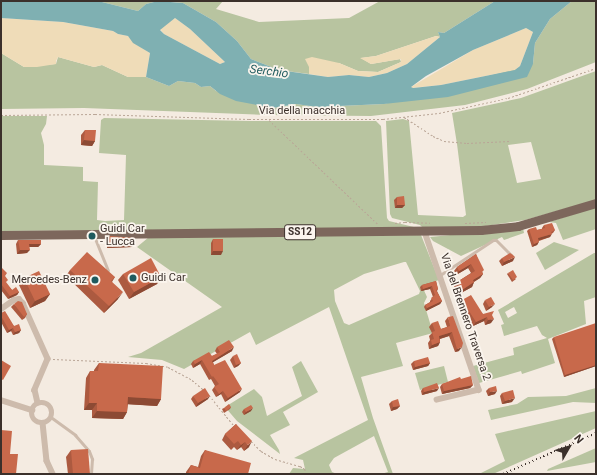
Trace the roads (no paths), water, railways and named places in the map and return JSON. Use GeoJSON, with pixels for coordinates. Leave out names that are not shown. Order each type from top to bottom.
{"type":"FeatureCollection","features":[{"type":"Feature","properties":{"kind":"main road","name":"SS12"},"geometry":{"type":"LineString","coordinates":[[1,235],[425,232],[510,227],[596,203]]}},
{"type":"Feature","properties":{"kind":"street","name":"Via del Brennero Traversa 2"},"geometry":{"type":"LineString","coordinates":[[425,232],[479,390],[437,400]]}},
{"type":"Feature","properties":{"kind":"street"},"geometry":{"type":"LineString","coordinates":[[1,309],[14,300],[19,299],[23,304],[48,359],[35,390],[38,403]]}},
{"type":"Feature","properties":{"kind":"street"},"geometry":{"type":"LineString","coordinates":[[1,400],[32,410]]}},
{"type":"Feature","properties":{"kind":"street"},"geometry":{"type":"LineString","coordinates":[[32,410],[38,403]]}},
{"type":"Feature","properties":{"kind":"street"},"geometry":{"type":"LineString","coordinates":[[32,410],[34,420],[43,423],[52,418],[52,410],[48,404],[38,403]]}},
{"type":"Feature","properties":{"kind":"street"},"geometry":{"type":"LineString","coordinates":[[43,423],[47,461],[53,474]]}},
{"type":"Feature","properties":{"kind":"lane"},"geometry":{"type":"LineString","coordinates":[[94,234],[108,270]]}},
{"type":"Feature","properties":{"kind":"lane"},"geometry":{"type":"LineString","coordinates":[[440,275],[493,240],[496,240],[511,255]]}},
{"type":"Feature","properties":{"kind":"lane"},"geometry":{"type":"LineString","coordinates":[[52,418],[75,435],[89,451],[92,459],[92,474]]}},
{"type":"Feature","properties":{"kind":"water","name":"Serchio"},"geometry":{"type":"Polygon","coordinates":[[[1,1],[98,1],[138,11],[146,4],[158,1],[183,3],[216,22],[237,41],[251,59],[279,70],[328,77],[349,75],[369,77],[387,73],[407,64],[440,37],[438,32],[444,33],[495,1],[572,1],[550,19],[535,43],[533,64],[527,77],[448,97],[384,104],[317,107],[296,104],[273,108],[236,101],[220,94],[210,86],[201,87],[195,83],[178,81],[169,86],[146,77],[150,53],[133,43],[128,36],[118,34],[113,31],[63,22],[1,18],[1,1]],[[175,18],[160,30],[164,34],[220,64],[225,62],[190,29],[175,18]],[[526,28],[473,50],[426,76],[411,87],[441,85],[515,70],[520,66],[533,32],[526,28]]]}},
{"type":"Feature","properties":{"kind":"railway"},"geometry":{"type":"LineString","coordinates":[[503,474],[596,433]]}},
{"type":"Feature","properties":{"kind":"place","name":"Guidi Car - Lucca"},"geometry":{"type":"Point","coordinates":[92,236]}},
{"type":"Feature","properties":{"kind":"place","name":"Guidi Car"},"geometry":{"type":"Point","coordinates":[133,278]}},
{"type":"Feature","properties":{"kind":"place","name":"Mercedes-Benz"},"geometry":{"type":"Point","coordinates":[95,280]}}]}
